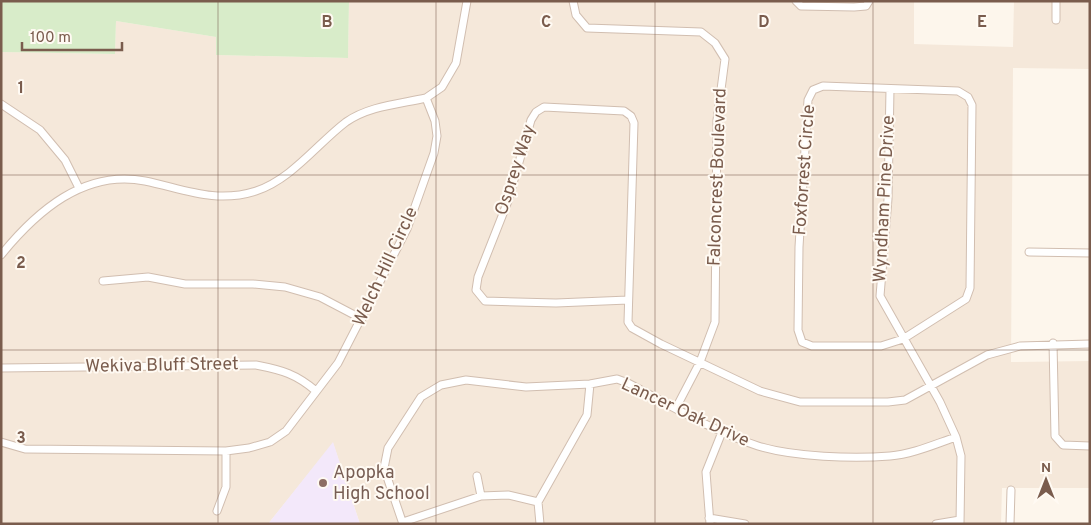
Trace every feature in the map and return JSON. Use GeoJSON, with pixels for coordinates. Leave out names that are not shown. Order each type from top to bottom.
{"type":"FeatureCollection","features":[{"type":"Feature","properties":{"kind":"street"},"geometry":{"type":"LineString","coordinates":[[1,256],[53,202],[79,188],[119,179],[144,181],[203,196],[231,196],[257,191],[283,176],[347,122],[375,108],[426,98],[442,87],[456,63],[467,1]]}},
{"type":"Feature","properties":{"kind":"street","name":"Falconcrest Boulevard"},"geometry":{"type":"LineString","coordinates":[[574,1],[576,15],[587,28],[700,32],[715,43],[725,59],[717,120],[715,322],[700,362],[676,408]]}},
{"type":"Feature","properties":{"kind":"street"},"geometry":{"type":"LineString","coordinates":[[796,1],[801,6],[854,7],[866,6],[869,1]]}},
{"type":"Feature","properties":{"kind":"street"},"geometry":{"type":"LineString","coordinates":[[1056,1],[1056,20]]}},
{"type":"Feature","properties":{"kind":"street","name":"Foxforrest Circle"},"geometry":{"type":"LineString","coordinates":[[823,86],[958,91],[968,96],[972,105],[970,288],[966,299],[903,339],[881,346],[812,346],[802,342],[798,330],[799,246],[808,100],[813,90],[823,86]]}},
{"type":"Feature","properties":{"kind":"street","name":"Wyndham Pine Drive"},"geometry":{"type":"LineString","coordinates":[[890,88],[888,198],[880,296],[956,437],[961,456],[960,522]]}},
{"type":"Feature","properties":{"kind":"street","name":"Welch Hill Circle"},"geometry":{"type":"LineString","coordinates":[[1,442],[25,449],[226,450],[249,448],[270,442],[286,431],[338,364],[407,229],[434,153],[437,136],[435,121],[426,98]]}},
{"type":"Feature","properties":{"kind":"street"},"geometry":{"type":"LineString","coordinates":[[1,104],[40,130],[65,160],[79,188]]}},
{"type":"Feature","properties":{"kind":"street","name":"Osprey Way"},"geometry":{"type":"LineString","coordinates":[[628,300],[556,303],[484,301],[476,290],[478,277],[508,201],[531,120],[536,112],[544,108],[624,111],[631,116],[634,123],[628,322],[632,328],[700,362]]}},
{"type":"Feature","properties":{"kind":"street"},"geometry":{"type":"LineString","coordinates":[[1030,252],[1090,252]]}},
{"type":"Feature","properties":{"kind":"street"},"geometry":{"type":"LineString","coordinates":[[102,281],[148,277],[185,284],[253,284],[285,287],[320,297],[362,319]]}},
{"type":"Feature","properties":{"kind":"street"},"geometry":{"type":"LineString","coordinates":[[700,362],[760,391],[800,402],[888,402],[905,400],[987,355],[1020,346],[1053,343],[1090,344]]}},
{"type":"Feature","properties":{"kind":"street"},"geometry":{"type":"LineString","coordinates":[[1053,343],[1055,436],[1063,446],[1090,446]]}},
{"type":"Feature","properties":{"kind":"street","name":"Wekiva Bluff Street"},"geometry":{"type":"LineString","coordinates":[[1,368],[256,365],[300,377],[316,391]]}},
{"type":"Feature","properties":{"kind":"street","name":"Lancer Oak Drive"},"geometry":{"type":"LineString","coordinates":[[403,523],[384,468],[388,448],[421,397],[441,385],[466,380],[526,388],[590,384],[617,379],[722,432],[758,446],[798,454],[891,456],[918,450],[956,437]]}},
{"type":"Feature","properties":{"kind":"street"},"geometry":{"type":"LineString","coordinates":[[540,524],[538,502],[587,415],[590,384]]}},
{"type":"Feature","properties":{"kind":"street"},"geometry":{"type":"LineString","coordinates":[[722,432],[706,472],[710,521],[745,524]]}},
{"type":"Feature","properties":{"kind":"street"},"geometry":{"type":"LineString","coordinates":[[217,511],[226,487],[226,450]]}},
{"type":"Feature","properties":{"kind":"street"},"geometry":{"type":"LineString","coordinates":[[477,476],[481,496]]}},
{"type":"Feature","properties":{"kind":"street"},"geometry":{"type":"LineString","coordinates":[[1010,524],[1011,490]]}},
{"type":"Feature","properties":{"kind":"street"},"geometry":{"type":"LineString","coordinates":[[403,523],[481,496],[508,495],[538,502]]}},
{"type":"Feature","properties":{"kind":"street"},"geometry":{"type":"LineString","coordinates":[[936,524],[960,522]]}},
{"type":"Feature","properties":{"kind":"shaded area"},"geometry":{"type":"Polygon","coordinates":[[[349,1],[914,1],[914,44],[1013,47],[1014,1],[1090,1],[1090,69],[1013,68],[1011,362],[1090,361],[1090,488],[1002,488],[1001,524],[360,524],[333,443],[268,524],[1,524],[1,52],[115,54],[116,21],[216,37],[216,55],[348,58],[349,1]]]}},
{"type":"Feature","properties":{"kind":"shaded area","name":"Apopka High School"},"geometry":{"type":"Polygon","coordinates":[[[333,442],[360,524],[268,524],[333,442]]]}},
{"type":"Feature","properties":{"kind":"green space"},"geometry":{"type":"Polygon","coordinates":[[[1,1],[349,1],[348,58],[216,55],[216,37],[116,21],[115,54],[1,52],[1,1]]]}},
{"type":"Feature","properties":{"kind":"place","name":"Apopka High School"},"geometry":{"type":"Point","coordinates":[323,483]}}]}
